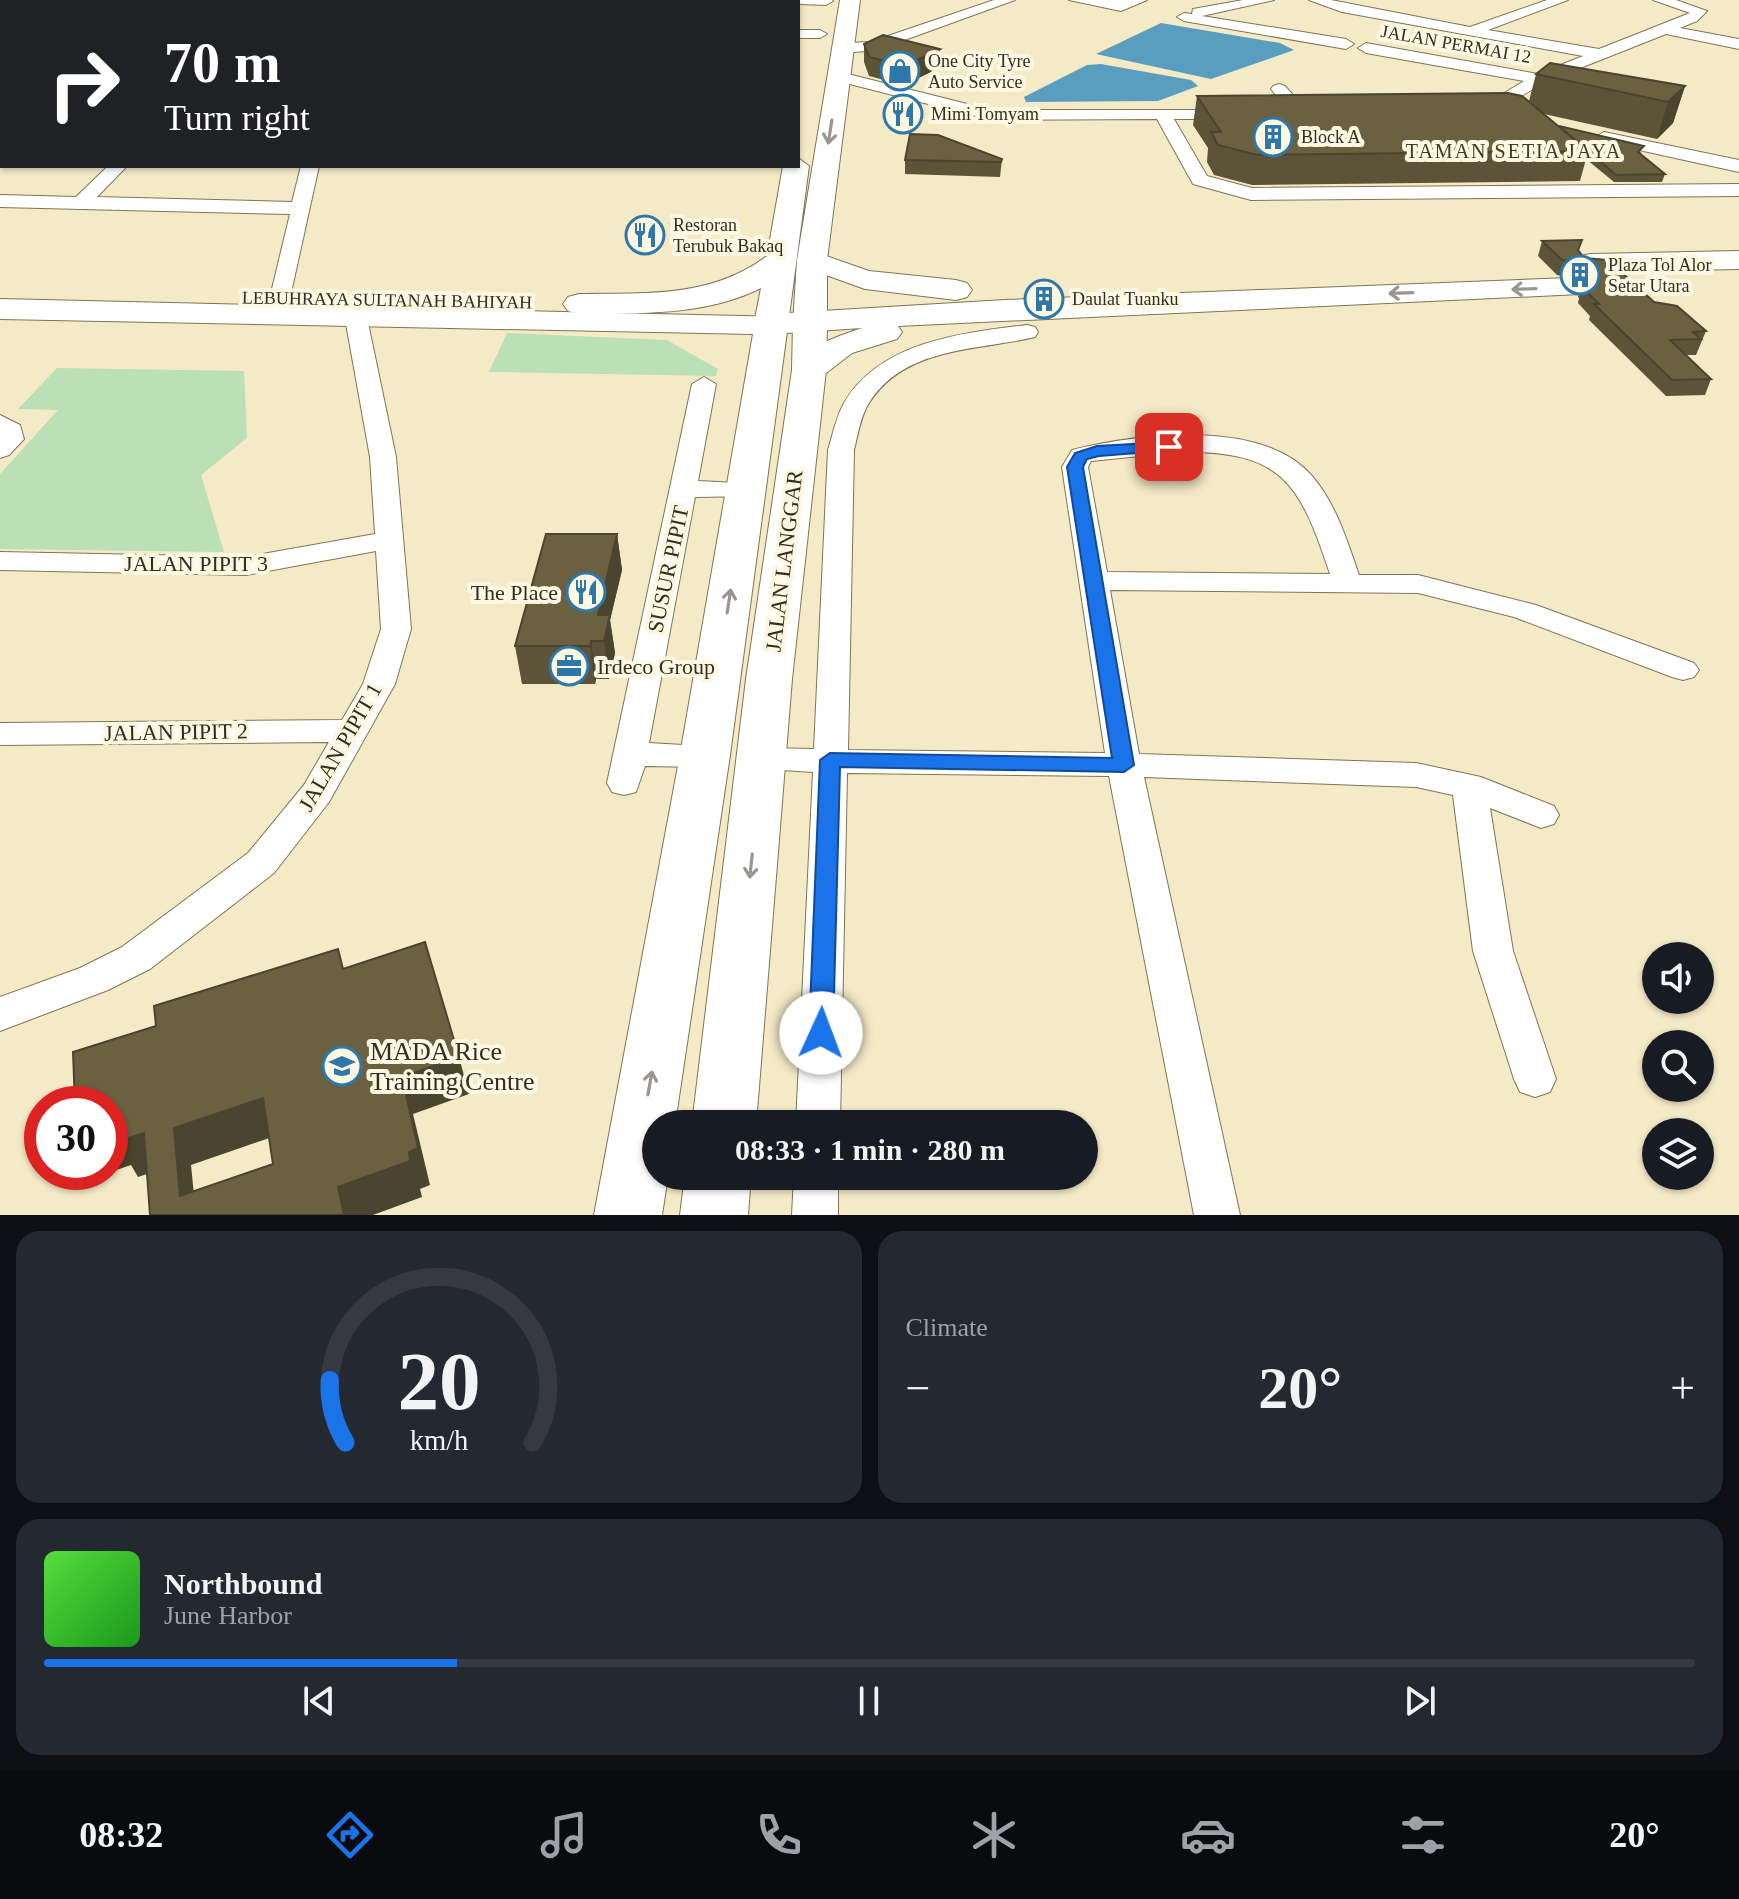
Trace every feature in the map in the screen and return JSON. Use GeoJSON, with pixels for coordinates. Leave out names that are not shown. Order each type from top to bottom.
{"type":"FeatureCollection","features":[{"type":"Feature","properties":{"kind":"main road"},"geometry":{"type":"LineString","coordinates":[[815,65],[809,34],[834,0]]}},
{"type":"Feature","properties":{"kind":"main road","name":"JALAN LANGGAR"},"geometry":{"type":"LineString","coordinates":[[726,1110],[787,767],[809,370],[812,260],[843,48],[834,0]]}},
{"type":"Feature","properties":{"kind":"main road","name":"JALAN LANGGAR"},"geometry":{"type":"LineString","coordinates":[[628,1215],[702,771],[796,168]]}},
{"type":"Feature","properties":{"kind":"main road"},"geometry":{"type":"LineString","coordinates":[[812,260],[845,277],[1011,311],[1569,287]]}},
{"type":"Feature","properties":{"kind":"main road"},"geometry":{"type":"LineString","coordinates":[[1591,263],[1739,260]]}},
{"type":"Feature","properties":{"kind":"main road"},"geometry":{"type":"LineString","coordinates":[[587,314],[716,296],[755,280],[779,261]]}},
{"type":"Feature","properties":{"kind":"main road"},"geometry":{"type":"LineString","coordinates":[[809,370],[840,346],[894,330],[1011,311],[1545,264]]}},
{"type":"Feature","properties":{"kind":"main road"},"geometry":{"type":"LineString","coordinates":[[1615,286],[1739,281]]}},
{"type":"Feature","properties":{"kind":"main road","name":"LEBUHRAYA SULTANAH BAHIYAH"},"geometry":{"type":"LineString","coordinates":[[0,293],[281,297],[587,314]]}},
{"type":"Feature","properties":{"kind":"main road"},"geometry":{"type":"LineString","coordinates":[[200,314],[281,297],[300,308],[343,317]]}},
{"type":"Feature","properties":{"kind":"main road","name":"LEBUHRAYA SULTANAH BAHIYAH"},"geometry":{"type":"LineString","coordinates":[[0,309],[343,317],[587,314],[810,316],[1011,311]]}},
{"type":"Feature","properties":{"kind":"main road"},"geometry":{"type":"LineString","coordinates":[[587,314],[698,331],[743,349],[766,371]]}},
{"type":"Feature","properties":{"kind":"main road"},"geometry":{"type":"LineString","coordinates":[[702,771],[727,766],[787,767]]}},
{"type":"Feature","properties":{"kind":"main road"},"geometry":{"type":"LineString","coordinates":[[714,1215],[717,1190]]}},
{"type":"Feature","properties":{"kind":"street"},"geometry":{"type":"LineString","coordinates":[[710,0],[834,0]]}},
{"type":"Feature","properties":{"kind":"street"},"geometry":{"type":"LineString","coordinates":[[843,48],[872,47],[1008,0]]}},
{"type":"Feature","properties":{"kind":"street"},"geometry":{"type":"LineString","coordinates":[[1076,0],[1121,7],[1140,0]]}},
{"type":"Feature","properties":{"kind":"street"},"geometry":{"type":"LineString","coordinates":[[1267,0],[1184,17],[1346,44]]}},
{"type":"Feature","properties":{"kind":"street"},"geometry":{"type":"LineString","coordinates":[[1316,0],[1342,8],[1599,54]]}},
{"type":"Feature","properties":{"kind":"street"},"geometry":{"type":"LineString","coordinates":[[1473,30],[1561,0]]}},
{"type":"Feature","properties":{"kind":"street"},"geometry":{"type":"LineString","coordinates":[[1511,115],[1481,110],[1539,79],[1692,18],[1700,11],[1660,0]]}},
{"type":"Feature","properties":{"kind":"street"},"geometry":{"type":"LineString","coordinates":[[1664,29],[1739,44]]}},
{"type":"Feature","properties":{"kind":"street","name":"JALAN PERMAI 12"},"geometry":{"type":"LineString","coordinates":[[1366,48],[1539,79]]}},
{"type":"Feature","properties":{"kind":"street"},"geometry":{"type":"LineString","coordinates":[[1575,64],[1599,73]]}},
{"type":"Feature","properties":{"kind":"street"},"geometry":{"type":"LineString","coordinates":[[840,77],[991,115],[1324,113]]}},
{"type":"Feature","properties":{"kind":"street"},"geometry":{"type":"LineString","coordinates":[[1279,89],[1300,114]]}},
{"type":"Feature","properties":{"kind":"street"},"geometry":{"type":"LineString","coordinates":[[1523,89],[1552,92]]}},
{"type":"Feature","properties":{"kind":"street"},"geometry":{"type":"LineString","coordinates":[[1163,115],[1200,180],[1236,192],[1284,195],[1739,190]]}},
{"type":"Feature","properties":{"kind":"street"},"geometry":{"type":"LineString","coordinates":[[1580,131],[1739,166]]}},
{"type":"Feature","properties":{"kind":"street"},"geometry":{"type":"LineString","coordinates":[[81,203],[116,168]]}},
{"type":"Feature","properties":{"kind":"street"},"geometry":{"type":"LineString","coordinates":[[281,297],[309,168]]}},
{"type":"Feature","properties":{"kind":"street"},"geometry":{"type":"LineString","coordinates":[[1587,174],[1608,191]]}},
{"type":"Feature","properties":{"kind":"street"},"geometry":{"type":"LineString","coordinates":[[0,201],[302,208]]}},
{"type":"Feature","properties":{"kind":"street"},"geometry":{"type":"LineString","coordinates":[[817,1110],[787,767],[841,450],[856,403],[894,365],[970,341],[1011,311]]}},
{"type":"Feature","properties":{"kind":"street","name":"JALAN PIPIT 1"},"geometry":{"type":"LineString","coordinates":[[0,1014],[94,979],[136,958],[261,863],[294,825],[379,684],[396,629],[383,457],[343,317]]}},
{"type":"Feature","properties":{"kind":"street","name":"SUSUR PIPIT"},"geometry":{"type":"LineString","coordinates":[[702,771],[627,769],[704,384]]}},
{"type":"Feature","properties":{"kind":"street"},"geometry":{"type":"LineString","coordinates":[[0,423],[11,430],[11,439],[0,450]]}},
{"type":"Feature","properties":{"kind":"street"},"geometry":{"type":"LineString","coordinates":[[1217,1215],[1124,765],[1075,474],[1081,456],[1116,449],[1223,445],[1243,449],[1282,466],[1303,481],[1322,511],[1347,582]]}},
{"type":"Feature","properties":{"kind":"street"},"geometry":{"type":"LineString","coordinates":[[684,489],[746,490]]}},
{"type":"Feature","properties":{"kind":"street","name":"JALAN PIPIT 3"},"geometry":{"type":"LineString","coordinates":[[0,561],[246,566],[390,540]]}},
{"type":"Feature","properties":{"kind":"street"},"geometry":{"type":"LineString","coordinates":[[1095,581],[1418,584],[1479,597],[1570,626],[1683,670]]}},
{"type":"Feature","properties":{"kind":"street","name":"JALAN PIPIT 2"},"geometry":{"type":"LineString","coordinates":[[0,734],[352,731]]}},
{"type":"Feature","properties":{"kind":"street"},"geometry":{"type":"LineString","coordinates":[[787,767],[1124,765],[1416,775],[1469,786],[1541,815]]}},
{"type":"Feature","properties":{"kind":"street"},"geometry":{"type":"LineString","coordinates":[[1469,786],[1493,951],[1535,1079]]}},
{"type":"Feature","properties":{"kind":"street"},"geometry":{"type":"LineString","coordinates":[[815,1215],[816,1190]]}},
{"type":"Feature","properties":{"kind":"green space"},"geometry":{"type":"Polygon","coordinates":[[[507,333],[667,340],[718,369],[716,376],[489,372],[507,333]]]}},
{"type":"Feature","properties":{"kind":"green space"},"geometry":{"type":"Polygon","coordinates":[[[57,368],[244,371],[247,438],[201,475],[224,552],[0,549],[0,474],[58,410],[18,409],[57,368]]]}},
{"type":"Feature","properties":{"kind":"water"},"geometry":{"type":"Polygon","coordinates":[[[1161,23],[1280,43],[1294,50],[1211,79],[1096,54],[1161,23]]]}},
{"type":"Feature","properties":{"kind":"water"},"geometry":{"type":"Polygon","coordinates":[[[1101,64],[1191,80],[1198,86],[1158,101],[1026,102],[1024,97],[1087,65],[1101,64]]]}},
{"type":"Feature","properties":{"kind":"building"},"geometry":{"type":"Polygon","coordinates":[[[883,35],[940,49],[904,66],[869,57],[864,44],[883,35]]]}},
{"type":"Feature","properties":{"kind":"building"},"geometry":{"type":"Polygon","coordinates":[[[1550,63],[1685,86],[1668,102],[1536,74],[1550,63]]]}},
{"type":"Feature","properties":{"kind":"building"},"geometry":{"type":"Polygon","coordinates":[[[1508,93],[1522,96],[1588,151],[1257,155],[1218,145],[1211,132],[1221,132],[1197,96],[1508,93]]]}},
{"type":"Feature","properties":{"kind":"building"},"geometry":{"type":"Polygon","coordinates":[[[1559,126],[1644,146],[1638,152],[1665,174],[1616,175],[1559,126]]]}},
{"type":"Feature","properties":{"kind":"building"},"geometry":{"type":"Polygon","coordinates":[[[910,134],[938,135],[1002,159],[1001,162],[905,160],[910,134]]]}},
{"type":"Feature","properties":{"kind":"building"},"geometry":{"type":"Polygon","coordinates":[[[1582,240],[1578,250],[1584,258],[1608,260],[1654,302],[1677,306],[1706,331],[1693,332],[1701,339],[1670,340],[1711,379],[1672,380],[1594,304],[1599,304],[1583,288],[1589,288],[1583,282],[1593,272],[1587,263],[1562,260],[1542,241],[1582,240]]]}},
{"type":"Feature","properties":{"kind":"building"},"geometry":{"type":"Polygon","coordinates":[[[546,534],[617,534],[598,615],[610,615],[604,641],[591,641],[590,646],[515,646],[546,534]]]}},
{"type":"Feature","properties":{"kind":"building"},"geometry":{"type":"Polygon","coordinates":[[[425,942],[459,1057],[402,1077],[418,1148],[409,1152],[410,1161],[338,1187],[344,1215],[150,1215],[144,1133],[128,1138],[128,1086],[74,1086],[73,1052],[156,1026],[154,1006],[338,949],[343,969],[425,942]],[[263,1098],[174,1128],[180,1196],[273,1164],[263,1098]]]}},
{"type":"Feature","properties":{"kind":"place","name":"One City Tyre Auto Service"},"geometry":{"type":"Point","coordinates":[900,71]}},
{"type":"Feature","properties":{"kind":"place","name":"Mimi Tomyam"},"geometry":{"type":"Point","coordinates":[903,114]}},
{"type":"Feature","properties":{"kind":"place","name":"Block A"},"geometry":{"type":"Point","coordinates":[1273,137]}},
{"type":"Feature","properties":{"kind":"place","name":"Restoran Terubuk Bakaq"},"geometry":{"type":"Point","coordinates":[645,235]}},
{"type":"Feature","properties":{"kind":"place","name":"Plaza Tol Alor Setar Utara"},"geometry":{"type":"Point","coordinates":[1580,275]}},
{"type":"Feature","properties":{"kind":"place","name":"Daulat Tuanku"},"geometry":{"type":"Point","coordinates":[1044,299]}},
{"type":"Feature","properties":{"kind":"place","name":"The Place"},"geometry":{"type":"Point","coordinates":[586,592]}},
{"type":"Feature","properties":{"kind":"place","name":"Irdeco Group"},"geometry":{"type":"Point","coordinates":[569,666]}},
{"type":"Feature","properties":{"kind":"place","name":"MADA Rice Training Centre"},"geometry":{"type":"Point","coordinates":[342,1066]}},
{"type":"Feature","properties":{"kind":"district","name":"TAMAN SETIA JAYA"},"geometry":{"type":"Point","coordinates":[1514,151]}},
{"type":"Feature","properties":{"kind":"route"},"geometry":{"type":"LineString","coordinates":[[821,1033],[830,760],[1124,765],[1075,467],[1081,456],[1097,451],[1169,447]]}}]}
